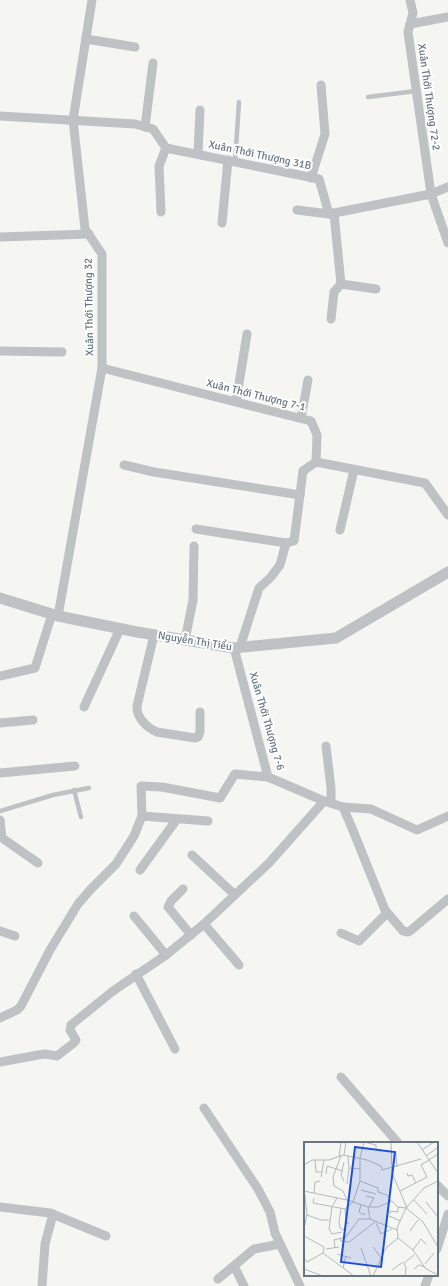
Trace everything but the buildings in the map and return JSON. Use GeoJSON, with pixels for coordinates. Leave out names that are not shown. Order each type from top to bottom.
{"type":"FeatureCollection","features":[{"type":"Feature","properties":{"kind":"street","name":"Xuân Thới Thượng 32"},"geometry":{"type":"LineString","coordinates":[[0,676],[35,668],[55,615],[102,368],[102,254],[85,229],[73,120],[92,0]]}},
{"type":"Feature","properties":{"kind":"street","name":"Xuân Thới Thượng 72-2"},"geometry":{"type":"LineString","coordinates":[[410,0],[413,13],[408,32],[431,194],[448,243]]}},
{"type":"Feature","properties":{"kind":"street"},"geometry":{"type":"LineString","coordinates":[[410,24],[448,17]]}},
{"type":"Feature","properties":{"kind":"street"},"geometry":{"type":"LineString","coordinates":[[86,39],[135,47]]}},
{"type":"Feature","properties":{"kind":"street"},"geometry":{"type":"LineString","coordinates":[[145,127],[153,63]]}},
{"type":"Feature","properties":{"kind":"street"},"geometry":{"type":"LineString","coordinates":[[311,178],[325,134],[321,85]]}},
{"type":"Feature","properties":{"kind":"street"},"geometry":{"type":"LineString","coordinates":[[198,154],[200,110]]}},
{"type":"Feature","properties":{"kind":"street"},"geometry":{"type":"LineString","coordinates":[[0,116],[135,124],[153,128],[166,148],[159,166],[161,212]]}},
{"type":"Feature","properties":{"kind":"street","name":"Xuân Thới Thượng 31B"},"geometry":{"type":"LineString","coordinates":[[166,148],[319,179],[332,214]]}},
{"type":"Feature","properties":{"kind":"street"},"geometry":{"type":"LineString","coordinates":[[222,223],[232,161]]}},
{"type":"Feature","properties":{"kind":"street"},"geometry":{"type":"LineString","coordinates":[[297,210],[332,214],[431,194],[448,187]]}},
{"type":"Feature","properties":{"kind":"street"},"geometry":{"type":"LineString","coordinates":[[331,319],[334,292],[341,284],[332,214]]}},
{"type":"Feature","properties":{"kind":"street"},"geometry":{"type":"LineString","coordinates":[[0,237],[89,234]]}},
{"type":"Feature","properties":{"kind":"street"},"geometry":{"type":"LineString","coordinates":[[341,284],[376,289]]}},
{"type":"Feature","properties":{"kind":"street"},"geometry":{"type":"LineString","coordinates":[[236,402],[247,334]]}},
{"type":"Feature","properties":{"kind":"street"},"geometry":{"type":"LineString","coordinates":[[0,351],[62,352]]}},
{"type":"Feature","properties":{"kind":"street","name":"Xuân Thới Thượng 7-1"},"geometry":{"type":"LineString","coordinates":[[102,368],[311,421],[318,434],[316,462]]}},
{"type":"Feature","properties":{"kind":"street"},"geometry":{"type":"LineString","coordinates":[[301,418],[308,380]]}},
{"type":"Feature","properties":{"kind":"street"},"geometry":{"type":"LineString","coordinates":[[196,529],[286,543],[294,541],[303,472],[316,462],[425,483],[448,515]]}},
{"type":"Feature","properties":{"kind":"street"},"geometry":{"type":"LineString","coordinates":[[124,465],[154,472],[300,495]]}},
{"type":"Feature","properties":{"kind":"street"},"geometry":{"type":"LineString","coordinates":[[340,530],[354,470]]}},
{"type":"Feature","properties":{"kind":"street"},"geometry":{"type":"LineString","coordinates":[[237,648],[259,588],[270,578],[280,565],[286,543]]}},
{"type":"Feature","properties":{"kind":"street"},"geometry":{"type":"LineString","coordinates":[[185,640],[193,600],[194,546]]}},
{"type":"Feature","properties":{"kind":"street","name":"Nguyễn Thị Tiểu"},"geometry":{"type":"LineString","coordinates":[[0,598],[55,615],[120,629],[237,648],[336,638],[448,572]]}},
{"type":"Feature","properties":{"kind":"street"},"geometry":{"type":"LineString","coordinates":[[84,707],[120,629]]}},
{"type":"Feature","properties":{"kind":"street"},"geometry":{"type":"LineString","coordinates":[[154,635],[137,706],[138,715],[152,730],[195,738],[200,732],[200,712]]}},
{"type":"Feature","properties":{"kind":"street","name":"Xuân Thới Thượng 7-6"},"geometry":{"type":"LineString","coordinates":[[237,648],[268,777],[327,802],[343,807],[371,809],[417,830],[448,816]]}},
{"type":"Feature","properties":{"kind":"street"},"geometry":{"type":"LineString","coordinates":[[0,723],[34,720]]}},
{"type":"Feature","properties":{"kind":"street"},"geometry":{"type":"LineString","coordinates":[[0,1062],[45,1054],[54,1056],[60,1054],[76,1041],[70,1030],[71,1025],[136,974],[166,955],[191,935],[269,863],[327,802],[332,788],[326,746]]}},
{"type":"Feature","properties":{"kind":"street"},"geometry":{"type":"LineString","coordinates":[[0,773],[75,766]]}},
{"type":"Feature","properties":{"kind":"street"},"geometry":{"type":"LineString","coordinates":[[0,1018],[17,1010],[25,1000],[41,967],[78,904],[91,888],[116,864],[134,836],[142,816],[141,786],[162,786],[220,798],[235,774],[268,777]]}},
{"type":"Feature","properties":{"kind":"street"},"geometry":{"type":"LineString","coordinates":[[343,807],[384,910],[404,931],[408,932],[448,900]]}},
{"type":"Feature","properties":{"kind":"street"},"geometry":{"type":"LineString","coordinates":[[142,816],[208,821]]}},
{"type":"Feature","properties":{"kind":"street"},"geometry":{"type":"LineString","coordinates":[[140,870],[177,819]]}},
{"type":"Feature","properties":{"kind":"street"},"geometry":{"type":"LineString","coordinates":[[0,820],[2,838],[38,863]]}},
{"type":"Feature","properties":{"kind":"street"},"geometry":{"type":"LineString","coordinates":[[192,855],[235,895]]}},
{"type":"Feature","properties":{"kind":"street"},"geometry":{"type":"LineString","coordinates":[[183,889],[171,901],[168,907],[191,935]]}},
{"type":"Feature","properties":{"kind":"street"},"geometry":{"type":"LineString","coordinates":[[341,933],[359,941],[388,913]]}},
{"type":"Feature","properties":{"kind":"street"},"geometry":{"type":"LineString","coordinates":[[134,916],[166,955]]}},
{"type":"Feature","properties":{"kind":"street"},"geometry":{"type":"LineString","coordinates":[[204,924],[239,965]]}},
{"type":"Feature","properties":{"kind":"street"},"geometry":{"type":"LineString","coordinates":[[0,931],[15,936]]}},
{"type":"Feature","properties":{"kind":"street"},"geometry":{"type":"LineString","coordinates":[[136,974],[175,1049]]}},
{"type":"Feature","properties":{"kind":"street"},"geometry":{"type":"LineString","coordinates":[[341,1077],[397,1142]]}},
{"type":"Feature","properties":{"kind":"street"},"geometry":{"type":"LineString","coordinates":[[204,1108],[258,1189],[270,1212],[275,1233],[300,1286]]}},
{"type":"Feature","properties":{"kind":"street"},"geometry":{"type":"LineString","coordinates":[[438,1187],[448,1196]]}},
{"type":"Feature","properties":{"kind":"street"},"geometry":{"type":"LineString","coordinates":[[0,1207],[53,1214],[106,1236]]}},
{"type":"Feature","properties":{"kind":"street"},"geometry":{"type":"LineString","coordinates":[[42,1286],[45,1244],[53,1214]]}},
{"type":"Feature","properties":{"kind":"street"},"geometry":{"type":"LineString","coordinates":[[438,1246],[448,1214]]}},
{"type":"Feature","properties":{"kind":"street"},"geometry":{"type":"LineString","coordinates":[[218,1279],[254,1249],[280,1244]]}},
{"type":"Feature","properties":{"kind":"street"},"geometry":{"type":"LineString","coordinates":[[234,1266],[244,1286]]}},
{"type":"Feature","properties":{"kind":"street"},"geometry":{"type":"LineString","coordinates":[[425,1286],[429,1276]]}},
{"type":"Feature","properties":{"kind":"lane"},"geometry":{"type":"LineString","coordinates":[[368,96],[416,91]]}},
{"type":"Feature","properties":{"kind":"lane"},"geometry":{"type":"LineString","coordinates":[[232,161],[239,102]]}},
{"type":"Feature","properties":{"kind":"lane"},"geometry":{"type":"LineString","coordinates":[[0,811],[53,795],[89,788]]}},
{"type":"Feature","properties":{"kind":"lane"},"geometry":{"type":"LineString","coordinates":[[74,790],[81,817]]}}]}
